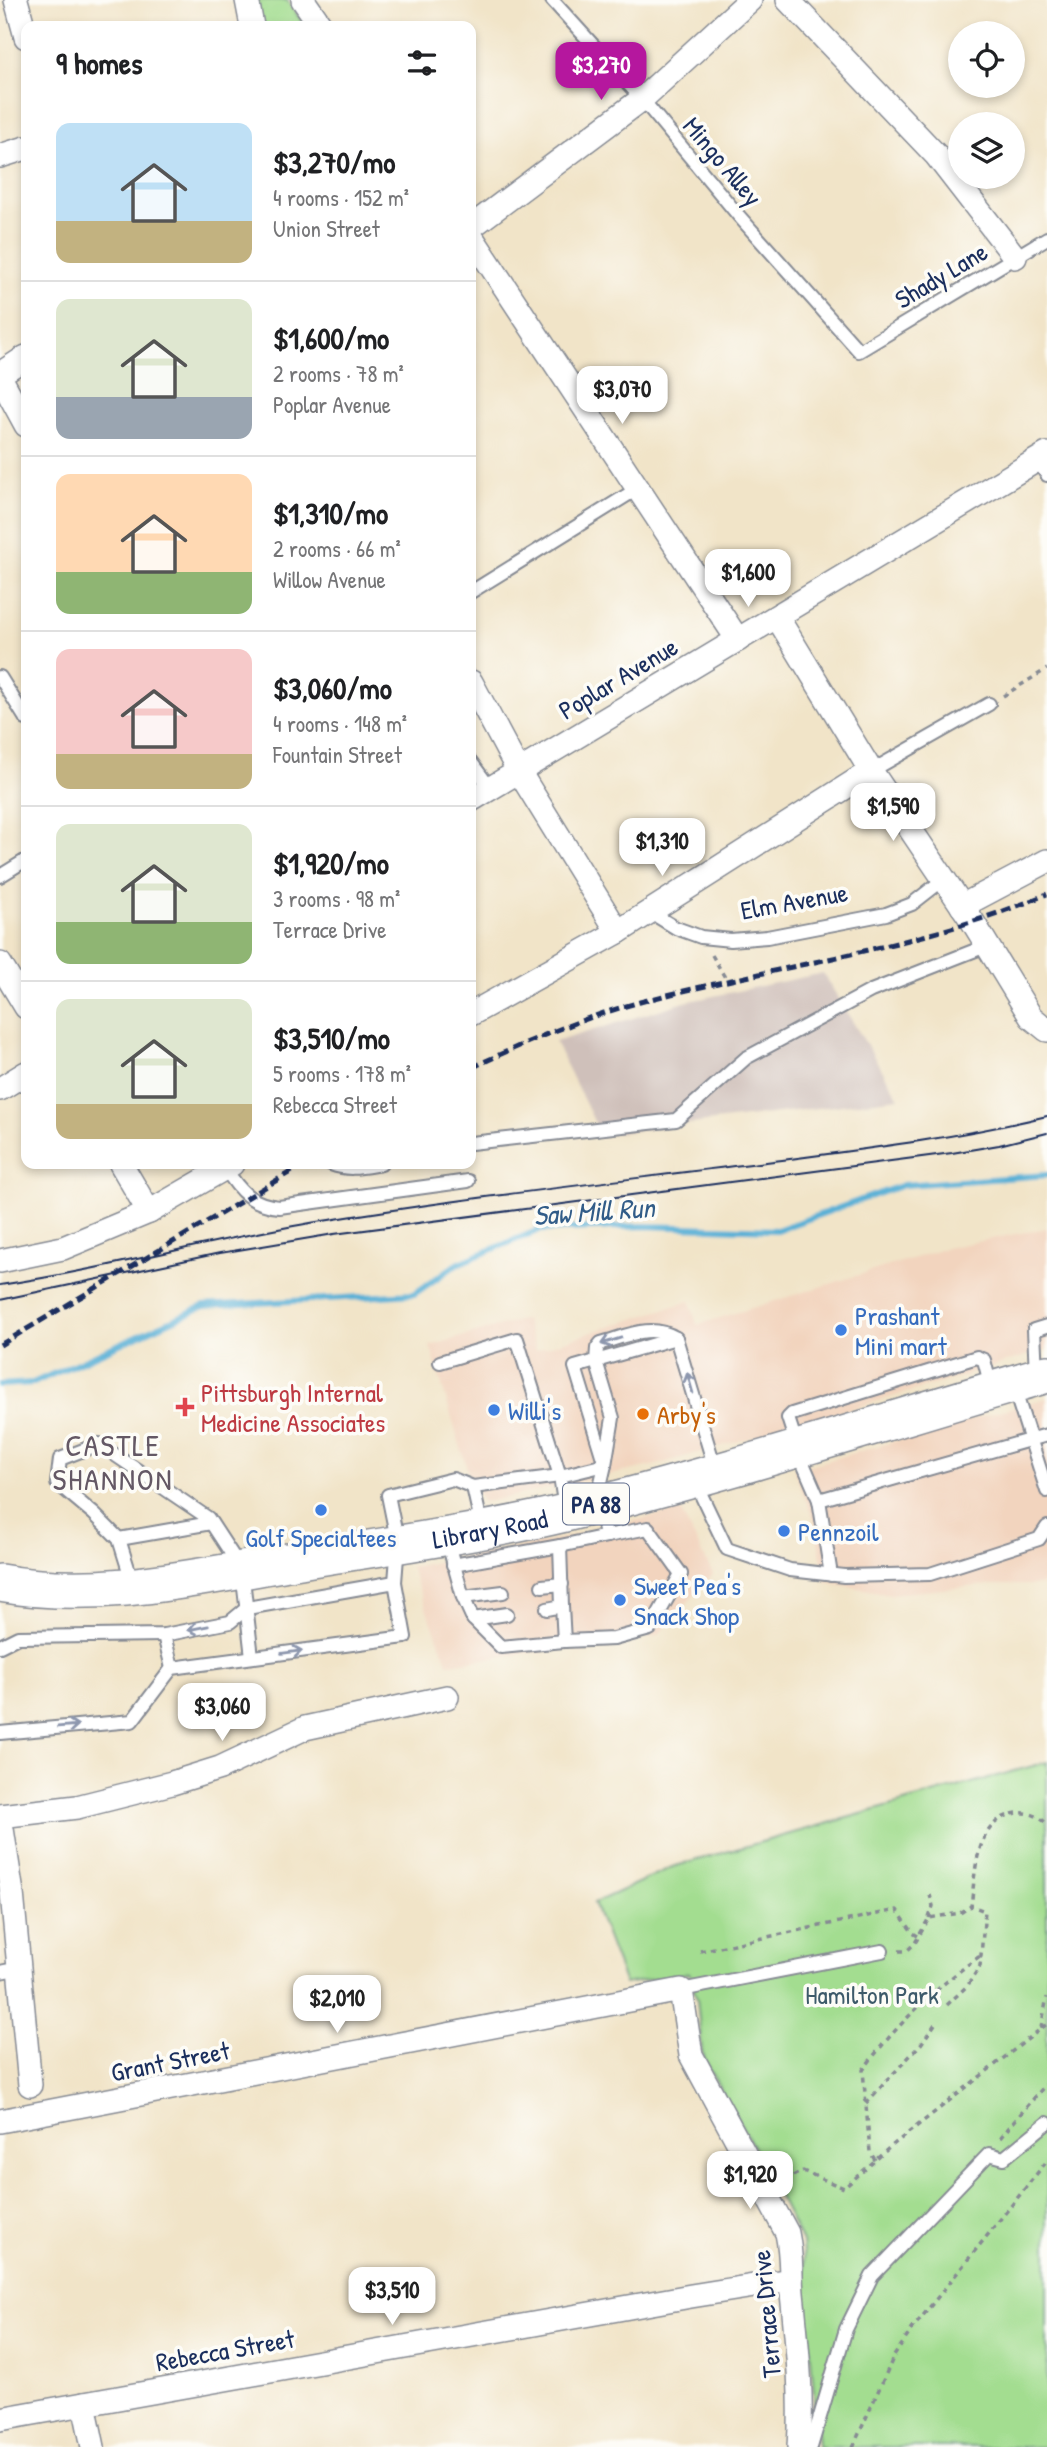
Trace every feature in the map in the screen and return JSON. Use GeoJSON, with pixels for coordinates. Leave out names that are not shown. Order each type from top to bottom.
{"type":"FeatureCollection","features":[{"type":"Feature","properties":{"kind":"main road","name":"Library Road"},"geometry":{"type":"LineString","coordinates":[[0,1583],[74,1590],[134,1587],[398,1544],[450,1551],[483,1530],[582,1525],[705,1475],[798,1448],[919,1394],[1022,1382]]}},
{"type":"Feature","properties":{"kind":"street"},"geometry":{"type":"LineString","coordinates":[[16,0],[22,21]]}},
{"type":"Feature","properties":{"kind":"street"},"geometry":{"type":"LineString","coordinates":[[247,0],[251,21]]}},
{"type":"Feature","properties":{"kind":"street"},"geometry":{"type":"LineString","coordinates":[[303,0],[318,21]]}},
{"type":"Feature","properties":{"kind":"street"},"geometry":{"type":"LineString","coordinates":[[476,223],[642,99],[750,0]]}},
{"type":"Feature","properties":{"kind":"street"},"geometry":{"type":"LineString","coordinates":[[788,0],[936,155],[1015,257]]}},
{"type":"Feature","properties":{"kind":"street"},"geometry":{"type":"LineString","coordinates":[[0,156],[21,150]]}},
{"type":"Feature","properties":{"kind":"street"},"geometry":{"type":"LineString","coordinates":[[476,244],[738,640]]}},
{"type":"Feature","properties":{"kind":"street"},"geometry":{"type":"LineString","coordinates":[[21,361],[0,376],[21,416]]}},
{"type":"Feature","properties":{"kind":"street","name":"Poplar Avenue"},"geometry":{"type":"LineString","coordinates":[[476,797],[777,617],[1044,463]]}},
{"type":"Feature","properties":{"kind":"street"},"geometry":{"type":"LineString","coordinates":[[777,617],[872,771],[986,946],[1042,1020]]}},
{"type":"Feature","properties":{"kind":"street"},"geometry":{"type":"LineString","coordinates":[[476,691],[518,770],[618,932]]}},
{"type":"Feature","properties":{"kind":"street"},"geometry":{"type":"LineString","coordinates":[[476,1011],[618,932],[872,771]]}},
{"type":"Feature","properties":{"kind":"street"},"geometry":{"type":"LineString","coordinates":[[962,906],[1047,861]]}},
{"type":"Feature","properties":{"kind":"street"},"geometry":{"type":"LineString","coordinates":[[0,964],[21,999]]}},
{"type":"Feature","properties":{"kind":"street"},"geometry":{"type":"LineString","coordinates":[[0,1089],[21,1076]]}},
{"type":"Feature","properties":{"kind":"street"},"geometry":{"type":"LineString","coordinates":[[124,1169],[149,1212]]}},
{"type":"Feature","properties":{"kind":"street"},"geometry":{"type":"LineString","coordinates":[[0,1261],[63,1248],[149,1212],[224,1169]]}},
{"type":"Feature","properties":{"kind":"street"},"geometry":{"type":"LineString","coordinates":[[30,2085],[10,1970],[12,1893],[0,1816],[76,1807],[172,1783],[220,1768],[305,1728],[447,1698]]}},
{"type":"Feature","properties":{"kind":"street","name":"Grant Street"},"geometry":{"type":"LineString","coordinates":[[0,2121],[681,1990]]}},
{"type":"Feature","properties":{"kind":"street","name":"Terrace Drive"},"geometry":{"type":"LineString","coordinates":[[681,1990],[691,2055],[787,2233],[792,2257],[791,2280],[800,2381],[799,2447]]}},
{"type":"Feature","properties":{"kind":"street","name":"Rebecca Street"},"geometry":{"type":"LineString","coordinates":[[0,2419],[791,2280]]}},
{"type":"Feature","properties":{"kind":"street"},"geometry":{"type":"LineString","coordinates":[[84,2404],[93,2447]]}},
{"type":"Feature","properties":{"kind":"lane","name":"Mingo Alley"},"geometry":{"type":"LineString","coordinates":[[552,0],[642,99],[738,215],[859,351]]}},
{"type":"Feature","properties":{"kind":"lane","name":"Shady Lane"},"geometry":{"type":"LineString","coordinates":[[859,351],[1047,238]]}},
{"type":"Feature","properties":{"kind":"lane"},"geometry":{"type":"LineString","coordinates":[[476,589],[637,489]]}},
{"type":"Feature","properties":{"kind":"lane"},"geometry":{"type":"LineString","coordinates":[[0,677],[21,711]]}},
{"type":"Feature","properties":{"kind":"lane"},"geometry":{"type":"LineString","coordinates":[[872,771],[989,704]]}},
{"type":"Feature","properties":{"kind":"lane"},"geometry":{"type":"LineString","coordinates":[[476,768],[491,788]]}},
{"type":"Feature","properties":{"kind":"lane"},"geometry":{"type":"LineString","coordinates":[[0,876],[21,863]]}},
{"type":"Feature","properties":{"kind":"lane","name":"Elm Avenue"},"geometry":{"type":"LineString","coordinates":[[650,912],[676,928],[701,937],[731,940],[767,937],[886,914],[912,904],[944,879]]}},
{"type":"Feature","properties":{"kind":"lane"},"geometry":{"type":"LineString","coordinates":[[476,1142],[676,1120],[746,1058],[871,990],[986,946]]}},
{"type":"Feature","properties":{"kind":"lane"},"geometry":{"type":"LineString","coordinates":[[230,1169],[237,1188],[260,1205],[279,1207],[468,1181]]}},
{"type":"Feature","properties":{"kind":"lane"},"geometry":{"type":"LineString","coordinates":[[1047,1326],[1034,1330],[1022,1382],[1032,1440],[1047,1491]]}},
{"type":"Feature","properties":{"kind":"lane"},"geometry":{"type":"LineString","coordinates":[[605,1465],[575,1367],[676,1338],[705,1475],[727,1549],[790,1570],[831,1575],[930,1574],[1039,1539],[1047,1527]]}},
{"type":"Feature","properties":{"kind":"lane"},"geometry":{"type":"LineString","coordinates":[[440,1362],[517,1339],[560,1476],[582,1525]]}},
{"type":"Feature","properties":{"kind":"lane"},"geometry":{"type":"LineString","coordinates":[[564,1641],[562,1584],[605,1465],[613,1418],[596,1361]]}},
{"type":"Feature","properties":{"kind":"lane"},"geometry":{"type":"LineString","coordinates":[[819,1500],[1047,1435]]}},
{"type":"Feature","properties":{"kind":"lane"},"geometry":{"type":"LineString","coordinates":[[134,1587],[119,1539],[57,1483],[60,1460],[99,1444],[211,1522],[243,1570],[252,1657]]}},
{"type":"Feature","properties":{"kind":"lane"},"geometry":{"type":"LineString","coordinates":[[798,1448],[819,1500],[831,1575]]}},
{"type":"Feature","properties":{"kind":"lane"},"geometry":{"type":"LineString","coordinates":[[0,1732],[132,1721],[172,1668],[405,1637],[395,1583],[398,1544],[387,1495],[453,1479],[472,1487],[560,1476],[605,1465]]}},
{"type":"Feature","properties":{"kind":"lane"},"geometry":{"type":"LineString","coordinates":[[472,1487],[483,1530]]}},
{"type":"Feature","properties":{"kind":"lane"},"geometry":{"type":"LineString","coordinates":[[119,1539],[211,1522]]}},
{"type":"Feature","properties":{"kind":"lane"},"geometry":{"type":"LineString","coordinates":[[582,1525],[648,1528],[681,1574],[650,1629],[614,1639],[501,1647],[473,1619],[463,1597],[450,1551],[582,1525]]}},
{"type":"Feature","properties":{"kind":"lane"},"geometry":{"type":"LineString","coordinates":[[0,1646],[18,1637],[164,1635],[230,1622],[247,1608],[395,1583]]}},
{"type":"Feature","properties":{"kind":"lane"},"geometry":{"type":"LineString","coordinates":[[542,1586],[562,1584]]}},
{"type":"Feature","properties":{"kind":"lane"},"geometry":{"type":"LineString","coordinates":[[463,1597],[503,1592]]}},
{"type":"Feature","properties":{"kind":"lane"},"geometry":{"type":"LineString","coordinates":[[547,1609],[562,1606]]}},
{"type":"Feature","properties":{"kind":"lane"},"geometry":{"type":"LineString","coordinates":[[473,1619],[507,1614]]}},
{"type":"Feature","properties":{"kind":"lane"},"geometry":{"type":"LineString","coordinates":[[164,1635],[172,1668]]}},
{"type":"Feature","properties":{"kind":"lane"},"geometry":{"type":"LineString","coordinates":[[681,1990],[882,1951]]}},
{"type":"Feature","properties":{"kind":"lane"},"geometry":{"type":"LineString","coordinates":[[811,2447],[846,2329],[872,2276],[989,2154],[1004,2158],[1047,2123]]}},
{"type":"Feature","properties":{"kind":"path"},"geometry":{"type":"LineString","coordinates":[[989,704],[1047,669]]}},
{"type":"Feature","properties":{"kind":"path"},"geometry":{"type":"LineString","coordinates":[[701,937],[727,981]]}},
{"type":"Feature","properties":{"kind":"path"},"geometry":{"type":"LineString","coordinates":[[929,1918],[960,1913],[971,1906],[980,1846],[984,1835],[996,1822],[1013,1814],[1029,1812],[1047,1824]]}},
{"type":"Feature","properties":{"kind":"path"},"geometry":{"type":"LineString","coordinates":[[882,1951],[907,1951],[929,1918],[933,1906],[930,1895]]}},
{"type":"Feature","properties":{"kind":"path"},"geometry":{"type":"LineString","coordinates":[[947,2005],[968,1985],[980,1966],[985,1911],[971,1906]]}},
{"type":"Feature","properties":{"kind":"path"},"geometry":{"type":"LineString","coordinates":[[700,1951],[897,1909],[913,1933],[918,1936]]}},
{"type":"Feature","properties":{"kind":"path"},"geometry":{"type":"LineString","coordinates":[[875,2160],[870,2152],[863,2070],[884,2042],[930,1997],[980,1956]]}},
{"type":"Feature","properties":{"kind":"path"},"geometry":{"type":"LineString","coordinates":[[1041,2028],[1047,1997]]}},
{"type":"Feature","properties":{"kind":"path"},"geometry":{"type":"LineString","coordinates":[[866,2103],[921,2045],[935,2024]]}},
{"type":"Feature","properties":{"kind":"path"},"geometry":{"type":"LineString","coordinates":[[783,2180],[803,2171],[844,2188],[875,2160],[1047,2024]]}},
{"type":"Feature","properties":{"kind":"path"},"geometry":{"type":"LineString","coordinates":[[989,2154],[1047,2083]]}},
{"type":"Feature","properties":{"kind":"path"},"geometry":{"type":"LineString","coordinates":[[853,2447],[894,2356],[913,2328],[1047,2161]]}},
{"type":"Feature","properties":{"kind":"shaded area"},"geometry":{"type":"Polygon","coordinates":[[[823,973],[899,1098],[601,1135],[555,1042],[685,1002],[823,973]]]}},
{"type":"Feature","properties":{"kind":"shaded area"},"geometry":{"type":"Polygon","coordinates":[[[1047,1228],[1047,1349],[940,1383],[656,1465],[505,1498],[483,1502],[469,1475],[430,1346],[525,1319],[536,1350],[690,1301],[697,1325],[950,1247],[1047,1228]]]}},
{"type":"Feature","properties":{"kind":"shaded area"},"geometry":{"type":"Polygon","coordinates":[[[1047,1398],[1047,1581],[1040,1585],[988,1585],[890,1594],[826,1582],[814,1520],[794,1470],[1047,1398]]]}},
{"type":"Feature","properties":{"kind":"shaded area"},"geometry":{"type":"Polygon","coordinates":[[[680,1510],[713,1574],[658,1635],[448,1664],[410,1567],[547,1542],[680,1510]]]}},
{"type":"Feature","properties":{"kind":"green space"},"geometry":{"type":"Polygon","coordinates":[[[254,0],[287,0],[302,21],[260,21],[254,0]]]}},
{"type":"Feature","properties":{"kind":"green space","name":"Hamilton Park"},"geometry":{"type":"Polygon","coordinates":[[[1047,1762],[1047,2447],[818,2447],[802,2242],[757,2153],[709,2069],[702,2051],[697,1999],[689,1973],[625,1984],[594,1903],[672,1867],[1047,1762]]]}},
{"type":"Feature","properties":{"kind":"waterway","name":"Saw Mill Run"},"geometry":{"type":"LineString","coordinates":[[0,1385],[33,1383],[204,1306],[414,1294],[457,1264],[539,1230],[645,1226],[777,1230],[903,1185],[1047,1175]]}},
{"type":"Feature","properties":{"kind":"tram line"},"geometry":{"type":"LineString","coordinates":[[0,1285],[329,1220],[877,1147],[979,1131],[1047,1116]]}},
{"type":"Feature","properties":{"kind":"tram line"},"geometry":{"type":"LineString","coordinates":[[0,1300],[220,1253],[334,1234],[952,1153],[1047,1133]]}},
{"type":"Feature","properties":{"kind":"railway"},"geometry":{"type":"LineString","coordinates":[[476,1066],[554,1031],[618,1008],[897,943],[998,913],[1047,894]]}},
{"type":"Feature","properties":{"kind":"railway"},"geometry":{"type":"LineString","coordinates":[[0,1345],[296,1169]]}},
{"type":"Feature","properties":{"kind":"place","name":"Prashant Mini mart"},"geometry":{"type":"Point","coordinates":[841,1330]}},
{"type":"Feature","properties":{"kind":"place","name":"Pittsburgh Internal Medicine Associates"},"geometry":{"type":"Point","coordinates":[185,1407]}},
{"type":"Feature","properties":{"kind":"place","name":"Willi's"},"geometry":{"type":"Point","coordinates":[494,1410]}},
{"type":"Feature","properties":{"kind":"place","name":"Arby's"},"geometry":{"type":"Point","coordinates":[643,1414]}},
{"type":"Feature","properties":{"kind":"place","name":"Golf Specialtees"},"geometry":{"type":"Point","coordinates":[321,1510]}},
{"type":"Feature","properties":{"kind":"place","name":"Pennzoil"},"geometry":{"type":"Point","coordinates":[784,1531]}},
{"type":"Feature","properties":{"kind":"place","name":"Sweet Pea's Snack Shop"},"geometry":{"type":"Point","coordinates":[620,1600]}},
{"type":"Feature","properties":{"kind":"district","name":"CASTLE SHANNON"},"geometry":{"type":"Point","coordinates":[113,1462]}}]}
